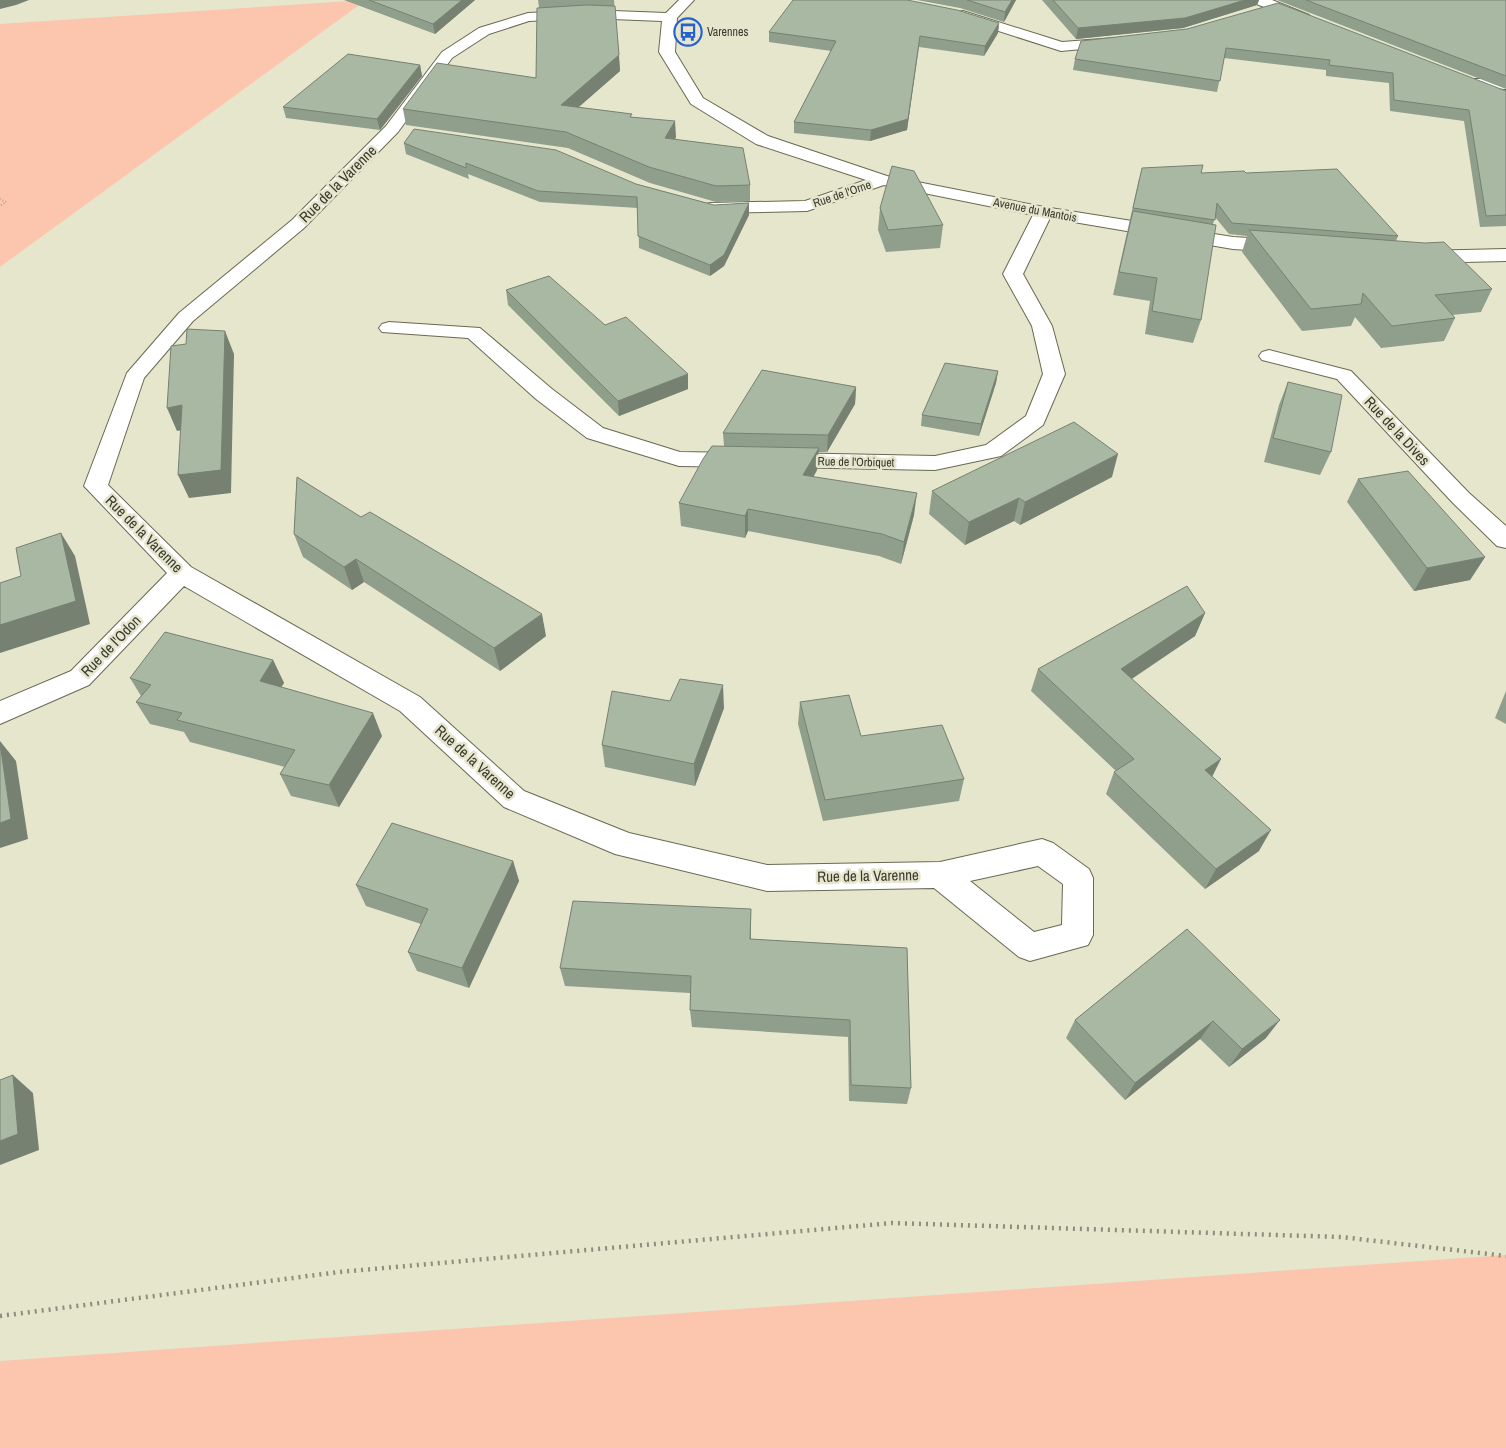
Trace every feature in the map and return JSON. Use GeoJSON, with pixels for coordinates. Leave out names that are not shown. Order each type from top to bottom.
{"type":"FeatureCollection","features":[{"type":"Feature","properties":{"kind":"street"},"geometry":{"type":"LineString","coordinates":[[1258,6],[1275,7],[1320,24]]}},
{"type":"Feature","properties":{"kind":"street","name":"Rue de la Varenne"},"geometry":{"type":"LineString","coordinates":[[679,8],[528,17],[484,30],[447,55],[402,131],[298,224],[186,317],[134,377],[96,486],[182,573],[410,704],[514,799],[626,845],[768,878],[940,875],[1042,852],[1078,878],[1077,936],[1030,947],[940,875]]}},
{"type":"Feature","properties":{"kind":"street","name":"Avenue du Mantois"},"geometry":{"type":"LineString","coordinates":[[679,8],[667,52],[697,101],[762,140],[883,180],[1044,212],[1233,243],[1300,248]]}},
{"type":"Feature","properties":{"kind":"street"},"geometry":{"type":"LineString","coordinates":[[950,12],[1061,47],[1128,40]]}},
{"type":"Feature","properties":{"kind":"street"},"geometry":{"type":"LineString","coordinates":[[1457,77],[1506,96]]}},
{"type":"Feature","properties":{"kind":"street"},"geometry":{"type":"LineString","coordinates":[[1475,84],[1506,84]]}},
{"type":"Feature","properties":{"kind":"street","name":"Rue de l'Orne"},"geometry":{"type":"LineString","coordinates":[[697,204],[716,209],[807,206],[883,180]]}},
{"type":"Feature","properties":{"kind":"street","name":"Rue de l'Orbiquet"},"geometry":{"type":"LineString","coordinates":[[388,328],[473,332],[544,394],[595,433],[679,458],[935,464],[993,451],[1035,420],[1054,374],[1042,326],[1013,274],[1044,212]]}},
{"type":"Feature","properties":{"kind":"street"},"geometry":{"type":"LineString","coordinates":[[1406,256],[1506,255]]}},
{"type":"Feature","properties":{"kind":"street","name":"Rue de la Dives"},"geometry":{"type":"LineString","coordinates":[[1269,356],[1344,375],[1461,498],[1506,540]]}},
{"type":"Feature","properties":{"kind":"street","name":"Rue de l'Odon"},"geometry":{"type":"LineString","coordinates":[[0,713],[80,678],[182,573]]}},
{"type":"Feature","properties":{"kind":"path"},"geometry":{"type":"LineString","coordinates":[[0,199],[6,202],[0,206]]}},
{"type":"Feature","properties":{"kind":"path"},"geometry":{"type":"LineString","coordinates":[[0,1316],[339,1272],[892,1223],[1341,1237],[1506,1256]]}},
{"type":"Feature","properties":{"kind":"shaded area"},"geometry":{"type":"Polygon","coordinates":[[[366,0],[0,267],[0,24],[366,0]]]}},
{"type":"Feature","properties":{"kind":"shaded area"},"geometry":{"type":"Polygon","coordinates":[[[1506,1255],[1506,1448],[0,1448],[0,1361],[1506,1255]]]}},
{"type":"Feature","properties":{"kind":"building"},"geometry":{"type":"Polygon","coordinates":[[[369,0],[462,0],[433,24],[369,0]]]}},
{"type":"Feature","properties":{"kind":"building"},"geometry":{"type":"Polygon","coordinates":[[[793,0],[907,0],[957,10],[999,23],[985,46],[920,36],[908,119],[871,130],[794,122],[836,41],[769,32],[793,0]]]}},
{"type":"Feature","properties":{"kind":"building"},"geometry":{"type":"Polygon","coordinates":[[[967,0],[1012,0],[1005,12],[967,0]]]}},
{"type":"Feature","properties":{"kind":"building"},"geometry":{"type":"Polygon","coordinates":[[[1053,0],[1245,0],[1185,18],[1078,28],[1053,0]]]}},
{"type":"Feature","properties":{"kind":"building"},"geometry":{"type":"Polygon","coordinates":[[[1306,0],[1506,0],[1506,76],[1306,0]]]}},
{"type":"Feature","properties":{"kind":"building"},"geometry":{"type":"Polygon","coordinates":[[[1278,3],[1506,91],[1506,215],[1486,216],[1469,110],[1394,100],[1393,73],[1329,65],[1330,60],[1226,48],[1220,81],[1075,59],[1081,41],[1187,29],[1278,3]]]}},
{"type":"Feature","properties":{"kind":"building"},"geometry":{"type":"Polygon","coordinates":[[[586,5],[615,6],[619,55],[561,105],[632,114],[630,117],[675,121],[665,138],[743,148],[750,185],[716,186],[649,167],[566,132],[403,109],[437,63],[536,78],[537,8],[586,5]]]}},
{"type":"Feature","properties":{"kind":"building"},"geometry":{"type":"Polygon","coordinates":[[[348,54],[420,65],[377,119],[283,107],[348,54]]]}},
{"type":"Feature","properties":{"kind":"building"},"geometry":{"type":"Polygon","coordinates":[[[414,129],[556,150],[636,184],[714,205],[749,203],[724,255],[710,265],[638,236],[637,197],[538,191],[466,163],[466,168],[404,143],[414,129]]]}},
{"type":"Feature","properties":{"kind":"building"},"geometry":{"type":"Polygon","coordinates":[[[1203,165],[1201,173],[1337,169],[1398,236],[1232,223],[1217,203],[1215,220],[1133,208],[1142,168],[1203,165]]]}},
{"type":"Feature","properties":{"kind":"building"},"geometry":{"type":"Polygon","coordinates":[[[892,166],[914,171],[943,225],[888,230],[880,208],[892,166]]]}},
{"type":"Feature","properties":{"kind":"building"},"geometry":{"type":"Polygon","coordinates":[[[1133,211],[1216,225],[1201,320],[1152,311],[1157,278],[1119,272],[1133,211]]]}},
{"type":"Feature","properties":{"kind":"building"},"geometry":{"type":"Polygon","coordinates":[[[1249,230],[1425,243],[1444,242],[1492,289],[1435,295],[1455,318],[1392,326],[1363,293],[1361,304],[1311,309],[1249,230]]]}},
{"type":"Feature","properties":{"kind":"building"},"geometry":{"type":"Polygon","coordinates":[[[549,276],[605,325],[626,317],[688,374],[618,401],[506,290],[549,276]]]}},
{"type":"Feature","properties":{"kind":"building"},"geometry":{"type":"Polygon","coordinates":[[[187,329],[225,331],[221,470],[178,475],[182,405],[167,408],[171,346],[186,344],[187,329]]]}},
{"type":"Feature","properties":{"kind":"building"},"geometry":{"type":"Polygon","coordinates":[[[945,363],[998,371],[981,424],[922,415],[945,363]]]}},
{"type":"Feature","properties":{"kind":"building"},"geometry":{"type":"Polygon","coordinates":[[[762,370],[856,387],[828,435],[723,433],[762,370]]]}},
{"type":"Feature","properties":{"kind":"building"},"geometry":{"type":"Polygon","coordinates":[[[1288,382],[1342,395],[1331,452],[1273,438],[1288,382]]]}},
{"type":"Feature","properties":{"kind":"building"},"geometry":{"type":"Polygon","coordinates":[[[1074,422],[1118,454],[1025,502],[1019,498],[969,522],[932,491],[1074,422]]]}},
{"type":"Feature","properties":{"kind":"building"},"geometry":{"type":"Polygon","coordinates":[[[712,446],[819,448],[803,475],[917,493],[904,542],[882,534],[748,509],[745,516],[679,503],[712,446]]]}},
{"type":"Feature","properties":{"kind":"building"},"geometry":{"type":"Polygon","coordinates":[[[1408,471],[1485,557],[1427,568],[1358,479],[1408,471]]]}},
{"type":"Feature","properties":{"kind":"building"},"geometry":{"type":"Polygon","coordinates":[[[297,477],[361,517],[370,512],[542,614],[494,648],[356,559],[344,567],[294,534],[297,477]]]}},
{"type":"Feature","properties":{"kind":"building"},"geometry":{"type":"Polygon","coordinates":[[[61,533],[76,601],[0,625],[0,583],[21,576],[16,548],[61,533]]]}},
{"type":"Feature","properties":{"kind":"building"},"geometry":{"type":"Polygon","coordinates":[[[1187,586],[1205,613],[1121,669],[1221,759],[1205,770],[1271,830],[1216,869],[1114,772],[1134,759],[1038,669],[1187,586]]]}},
{"type":"Feature","properties":{"kind":"building"},"geometry":{"type":"Polygon","coordinates":[[[165,632],[273,660],[260,681],[373,713],[329,785],[280,774],[295,750],[177,720],[182,713],[136,702],[151,685],[130,678],[165,632]]]}},
{"type":"Feature","properties":{"kind":"building"},"geometry":{"type":"Polygon","coordinates":[[[680,679],[723,685],[694,764],[602,745],[612,691],[670,701],[680,679]]]}},
{"type":"Feature","properties":{"kind":"building"},"geometry":{"type":"Polygon","coordinates":[[[849,695],[861,736],[942,725],[964,779],[825,800],[800,702],[849,695]]]}},
{"type":"Feature","properties":{"kind":"building"},"geometry":{"type":"Polygon","coordinates":[[[0,743],[11,819],[0,823],[0,743]]]}},
{"type":"Feature","properties":{"kind":"building"},"geometry":{"type":"Polygon","coordinates":[[[392,823],[513,861],[462,968],[408,952],[428,909],[356,885],[392,823]]]}},
{"type":"Feature","properties":{"kind":"building"},"geometry":{"type":"Polygon","coordinates":[[[573,901],[751,909],[750,939],[907,948],[911,1088],[851,1085],[850,1020],[690,1010],[691,976],[560,968],[573,901]]]}},
{"type":"Feature","properties":{"kind":"building"},"geometry":{"type":"Polygon","coordinates":[[[1187,929],[1280,1020],[1242,1049],[1213,1021],[1135,1083],[1075,1020],[1187,929]]]}},
{"type":"Feature","properties":{"kind":"building"},"geometry":{"type":"Polygon","coordinates":[[[13,1075],[18,1134],[0,1141],[0,1080],[13,1075]]]}},
{"type":"Feature","properties":{"kind":"place","name":"Varennes"},"geometry":{"type":"Point","coordinates":[688,32]}}]}
